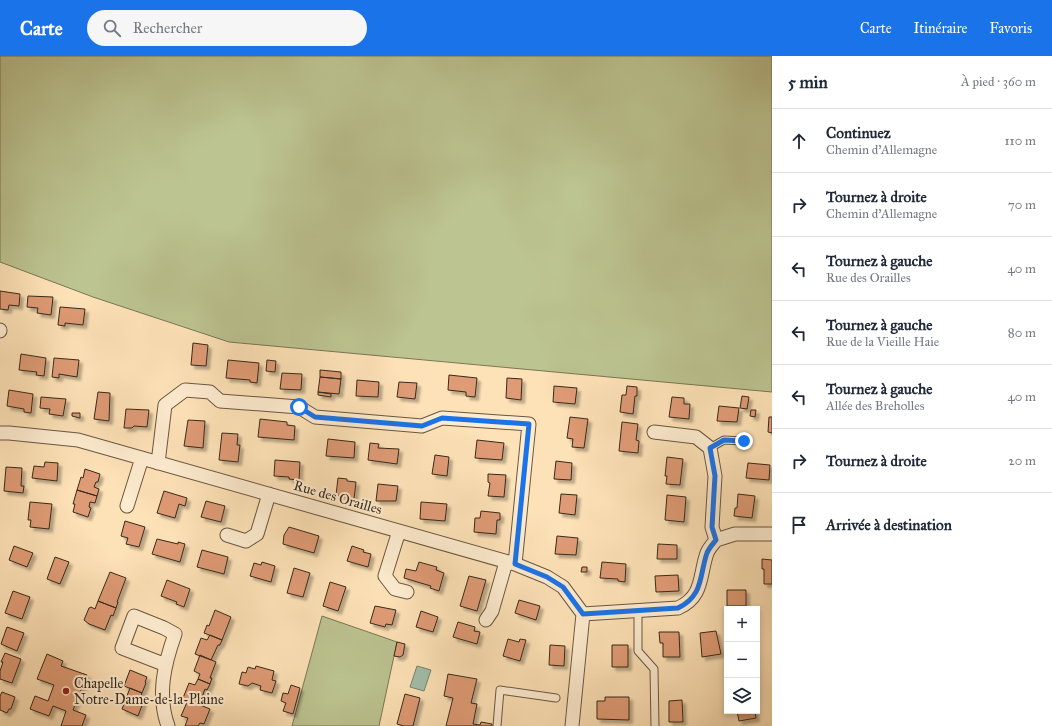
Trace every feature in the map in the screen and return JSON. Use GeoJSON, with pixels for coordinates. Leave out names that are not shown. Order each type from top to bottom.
{"type":"FeatureCollection","features":[{"type":"Feature","properties":{"kind":"street"},"geometry":{"type":"LineString","coordinates":[[158,463],[165,405],[185,390],[210,392],[220,401],[299,407],[315,417],[422,426],[442,418],[529,424],[510,563],[492,611],[486,620]]}},
{"type":"Feature","properties":{"kind":"street"},"geometry":{"type":"LineString","coordinates":[[654,432],[696,437],[710,448],[715,476],[712,527],[716,540]]}},
{"type":"Feature","properties":{"kind":"street","name":"Rue des Orailles"},"geometry":{"type":"LineString","coordinates":[[0,433],[78,440],[510,563],[547,577],[563,587],[583,614]]}},
{"type":"Feature","properties":{"kind":"street"},"geometry":{"type":"LineString","coordinates":[[127,506],[142,458]]}},
{"type":"Feature","properties":{"kind":"street"},"geometry":{"type":"LineString","coordinates":[[227,535],[246,541],[257,534],[269,494]]}},
{"type":"Feature","properties":{"kind":"street"},"geometry":{"type":"LineString","coordinates":[[399,531],[385,576],[394,589],[407,592]]}},
{"type":"Feature","properties":{"kind":"street"},"geometry":{"type":"LineString","coordinates":[[572,726],[583,614],[678,608],[690,601],[698,589],[708,552],[716,540],[734,534],[772,534]]}},
{"type":"Feature","properties":{"kind":"street"},"geometry":{"type":"LineString","coordinates":[[166,665],[162,690],[162,703],[168,726]]}},
{"type":"Feature","properties":{"kind":"lane"},"geometry":{"type":"LineString","coordinates":[[710,448],[724,440],[744,441]]}},
{"type":"Feature","properties":{"kind":"lane"},"geometry":{"type":"LineString","coordinates":[[638,611],[638,651],[654,669],[655,726]]}},
{"type":"Feature","properties":{"kind":"lane"},"geometry":{"type":"LineString","coordinates":[[496,726],[500,690],[556,698]]}},
{"type":"Feature","properties":{"kind":"shaded area"},"geometry":{"type":"Polygon","coordinates":[[[0,56],[772,56],[772,392],[229,342],[93,297],[0,262],[0,56]]]}},
{"type":"Feature","properties":{"kind":"shaded area"},"geometry":{"type":"Polygon","coordinates":[[[322,616],[397,642],[379,726],[292,726],[322,616]]]}},
{"type":"Feature","properties":{"kind":"shaded area"},"geometry":{"type":"Polygon","coordinates":[[[417,666],[431,670],[424,691],[410,687],[417,666]]]}},
{"type":"Feature","properties":{"kind":"building"},"geometry":{"type":"Polygon","coordinates":[[[0,291],[20,294],[19,306],[9,305],[8,310],[0,309],[0,291]]]}},
{"type":"Feature","properties":{"kind":"building"},"geometry":{"type":"Polygon","coordinates":[[[28,296],[53,297],[51,315],[37,313],[38,308],[27,307],[28,296]]]}},
{"type":"Feature","properties":{"kind":"building"},"geometry":{"type":"Polygon","coordinates":[[[60,307],[85,309],[83,325],[65,323],[65,326],[58,325],[60,307]]]}},
{"type":"Feature","properties":{"kind":"building"},"geometry":{"type":"Polygon","coordinates":[[[193,343],[208,345],[206,366],[191,365],[193,343]]]}},
{"type":"Feature","properties":{"kind":"building"},"geometry":{"type":"Polygon","coordinates":[[[21,354],[46,358],[44,376],[36,375],[37,372],[19,370],[21,354]]]}},
{"type":"Feature","properties":{"kind":"building"},"geometry":{"type":"Polygon","coordinates":[[[54,358],[79,360],[77,377],[59,374],[59,378],[52,377],[54,358]]]}},
{"type":"Feature","properties":{"kind":"building"},"geometry":{"type":"Polygon","coordinates":[[[228,360],[259,363],[257,383],[250,382],[250,380],[226,378],[228,360]]]}},
{"type":"Feature","properties":{"kind":"building"},"geometry":{"type":"Polygon","coordinates":[[[267,360],[276,361],[275,372],[266,371],[267,360]]]}},
{"type":"Feature","properties":{"kind":"building"},"geometry":{"type":"Polygon","coordinates":[[[320,370],[341,372],[341,379],[320,377],[320,370]]]}},
{"type":"Feature","properties":{"kind":"building"},"geometry":{"type":"Polygon","coordinates":[[[282,373],[302,374],[301,390],[280,389],[282,373]]]}},
{"type":"Feature","properties":{"kind":"building"},"geometry":{"type":"Polygon","coordinates":[[[449,375],[477,378],[475,397],[466,396],[466,392],[448,390],[449,375]]]}},
{"type":"Feature","properties":{"kind":"building"},"geometry":{"type":"Polygon","coordinates":[[[320,377],[341,379],[339,394],[318,392],[320,377]]]}},
{"type":"Feature","properties":{"kind":"building"},"geometry":{"type":"Polygon","coordinates":[[[507,378],[522,379],[521,400],[506,398],[507,378]]]}},
{"type":"Feature","properties":{"kind":"building"},"geometry":{"type":"Polygon","coordinates":[[[357,380],[379,382],[378,397],[356,396],[357,380]]]}},
{"type":"Feature","properties":{"kind":"building"},"geometry":{"type":"Polygon","coordinates":[[[399,382],[417,383],[415,399],[397,397],[399,382]]]}},
{"type":"Feature","properties":{"kind":"building"},"geometry":{"type":"Polygon","coordinates":[[[554,386],[577,388],[575,404],[553,402],[554,386]]]}},
{"type":"Feature","properties":{"kind":"building"},"geometry":{"type":"Polygon","coordinates":[[[627,386],[637,387],[637,396],[635,396],[633,414],[620,412],[622,395],[626,395],[627,386]]]}},
{"type":"Feature","properties":{"kind":"building"},"geometry":{"type":"Polygon","coordinates":[[[9,390],[33,394],[31,413],[24,412],[24,409],[7,406],[9,390]]]}},
{"type":"Feature","properties":{"kind":"building"},"geometry":{"type":"Polygon","coordinates":[[[98,392],[110,393],[109,421],[94,419],[98,392]]]}},
{"type":"Feature","properties":{"kind":"building"},"geometry":{"type":"Polygon","coordinates":[[[318,392],[331,394],[331,397],[318,395],[318,392]]]}},
{"type":"Feature","properties":{"kind":"building"},"geometry":{"type":"Polygon","coordinates":[[[742,396],[749,397],[747,409],[740,408],[742,396]]]}},
{"type":"Feature","properties":{"kind":"building"},"geometry":{"type":"Polygon","coordinates":[[[41,397],[66,399],[63,416],[49,414],[50,409],[40,408],[41,397]]]}},
{"type":"Feature","properties":{"kind":"building"},"geometry":{"type":"Polygon","coordinates":[[[672,397],[684,398],[684,404],[690,404],[689,419],[669,417],[672,397]]]}},
{"type":"Feature","properties":{"kind":"building"},"geometry":{"type":"Polygon","coordinates":[[[719,406],[739,408],[737,422],[717,421],[719,406]]]}},
{"type":"Feature","properties":{"kind":"building"},"geometry":{"type":"Polygon","coordinates":[[[126,409],[149,410],[147,427],[134,426],[132,428],[124,428],[126,409]]]}},
{"type":"Feature","properties":{"kind":"building"},"geometry":{"type":"Polygon","coordinates":[[[751,410],[756,410],[755,417],[750,416],[751,410]]]}},
{"type":"Feature","properties":{"kind":"building"},"geometry":{"type":"Polygon","coordinates":[[[72,413],[80,413],[80,418],[72,416],[72,413]]]}},
{"type":"Feature","properties":{"kind":"building"},"geometry":{"type":"Polygon","coordinates":[[[570,417],[588,419],[584,448],[572,447],[573,439],[567,438],[570,417]]]}},
{"type":"Feature","properties":{"kind":"building"},"geometry":{"type":"Polygon","coordinates":[[[769,417],[772,417],[772,433],[768,432],[769,417]]]}},
{"type":"Feature","properties":{"kind":"building"},"geometry":{"type":"Polygon","coordinates":[[[260,419],[287,422],[287,425],[295,426],[294,440],[258,437],[260,419]]]}},
{"type":"Feature","properties":{"kind":"building"},"geometry":{"type":"Polygon","coordinates":[[[188,420],[205,421],[203,448],[184,446],[188,420]]]}},
{"type":"Feature","properties":{"kind":"building"},"geometry":{"type":"Polygon","coordinates":[[[622,422],[638,424],[636,440],[639,441],[638,453],[619,451],[622,422]]]}},
{"type":"Feature","properties":{"kind":"building"},"geometry":{"type":"Polygon","coordinates":[[[222,433],[238,434],[237,445],[240,445],[238,462],[219,460],[222,433]]]}},
{"type":"Feature","properties":{"kind":"building"},"geometry":{"type":"Polygon","coordinates":[[[328,439],[355,442],[354,458],[326,456],[328,439]]]}},
{"type":"Feature","properties":{"kind":"building"},"geometry":{"type":"Polygon","coordinates":[[[477,440],[504,443],[502,460],[475,458],[477,440]]]}},
{"type":"Feature","properties":{"kind":"building"},"geometry":{"type":"Polygon","coordinates":[[[370,443],[379,444],[378,448],[399,449],[397,464],[368,460],[370,443]]]}},
{"type":"Feature","properties":{"kind":"building"},"geometry":{"type":"Polygon","coordinates":[[[435,455],[449,457],[447,476],[432,474],[435,455]]]}},
{"type":"Feature","properties":{"kind":"building"},"geometry":{"type":"Polygon","coordinates":[[[667,457],[683,459],[680,485],[666,484],[667,476],[665,476],[667,457]]]}},
{"type":"Feature","properties":{"kind":"building"},"geometry":{"type":"Polygon","coordinates":[[[275,460],[300,462],[299,480],[289,479],[289,477],[274,476],[275,460]]]}},
{"type":"Feature","properties":{"kind":"building"},"geometry":{"type":"Polygon","coordinates":[[[556,461],[572,463],[571,480],[554,479],[556,461]]]}},
{"type":"Feature","properties":{"kind":"building"},"geometry":{"type":"Polygon","coordinates":[[[45,462],[58,463],[57,481],[32,478],[34,466],[44,467],[45,462]]]}},
{"type":"Feature","properties":{"kind":"building"},"geometry":{"type":"Polygon","coordinates":[[[748,463],[770,465],[769,480],[746,478],[748,463]]]}},
{"type":"Feature","properties":{"kind":"building"},"geometry":{"type":"Polygon","coordinates":[[[6,467],[22,468],[21,486],[24,486],[23,493],[4,491],[6,467]]]}},
{"type":"Feature","properties":{"kind":"building"},"geometry":{"type":"Polygon","coordinates":[[[85,469],[100,474],[98,482],[96,482],[94,487],[99,489],[97,496],[77,490],[81,477],[83,478],[85,469]]]}},
{"type":"Feature","properties":{"kind":"building"},"geometry":{"type":"Polygon","coordinates":[[[488,474],[506,475],[504,497],[488,496],[490,483],[488,482],[488,474]]]}},
{"type":"Feature","properties":{"kind":"building"},"geometry":{"type":"Polygon","coordinates":[[[338,478],[356,482],[354,499],[347,498],[347,496],[336,495],[338,478]]]}},
{"type":"Feature","properties":{"kind":"building"},"geometry":{"type":"Polygon","coordinates":[[[378,484],[398,486],[396,501],[376,501],[378,484]]]}},
{"type":"Feature","properties":{"kind":"building"},"geometry":{"type":"Polygon","coordinates":[[[77,490],[97,496],[95,503],[90,502],[89,507],[91,508],[88,517],[73,512],[75,504],[73,504],[77,490]]]}},
{"type":"Feature","properties":{"kind":"building"},"geometry":{"type":"Polygon","coordinates":[[[164,491],[187,498],[185,506],[179,504],[175,518],[157,513],[164,491]]]}},
{"type":"Feature","properties":{"kind":"building"},"geometry":{"type":"Polygon","coordinates":[[[561,494],[577,495],[575,515],[559,513],[561,494]]]}},
{"type":"Feature","properties":{"kind":"building"},"geometry":{"type":"Polygon","coordinates":[[[738,494],[755,496],[752,518],[734,516],[735,508],[737,508],[738,494]]]}},
{"type":"Feature","properties":{"kind":"building"},"geometry":{"type":"Polygon","coordinates":[[[667,495],[686,497],[684,522],[665,520],[667,495]]]}},
{"type":"Feature","properties":{"kind":"building"},"geometry":{"type":"Polygon","coordinates":[[[206,501],[225,506],[221,522],[201,517],[206,501]]]}},
{"type":"Feature","properties":{"kind":"building"},"geometry":{"type":"Polygon","coordinates":[[[30,502],[52,504],[49,529],[30,527],[31,520],[28,520],[30,502]]]}},
{"type":"Feature","properties":{"kind":"building"},"geometry":{"type":"Polygon","coordinates":[[[421,502],[447,504],[445,521],[420,519],[421,502]]]}},
{"type":"Feature","properties":{"kind":"building"},"geometry":{"type":"Polygon","coordinates":[[[481,511],[500,513],[500,520],[497,520],[496,534],[474,532],[475,518],[480,518],[481,511]]]}},
{"type":"Feature","properties":{"kind":"building"},"geometry":{"type":"Polygon","coordinates":[[[125,521],[145,527],[139,547],[126,544],[128,538],[121,536],[125,521]]]}},
{"type":"Feature","properties":{"kind":"building"},"geometry":{"type":"Polygon","coordinates":[[[289,527],[319,536],[314,553],[283,544],[284,535],[289,527]]]}},
{"type":"Feature","properties":{"kind":"building"},"geometry":{"type":"Polygon","coordinates":[[[557,536],[578,538],[576,555],[555,554],[557,536]]]}},
{"type":"Feature","properties":{"kind":"building"},"geometry":{"type":"Polygon","coordinates":[[[157,539],[178,544],[178,542],[185,544],[180,562],[152,554],[157,539]]]}},
{"type":"Feature","properties":{"kind":"building"},"geometry":{"type":"Polygon","coordinates":[[[658,544],[677,545],[677,559],[657,559],[658,544]]]}},
{"type":"Feature","properties":{"kind":"building"},"geometry":{"type":"Polygon","coordinates":[[[14,546],[33,553],[27,567],[9,560],[14,546]]]}},
{"type":"Feature","properties":{"kind":"building"},"geometry":{"type":"Polygon","coordinates":[[[352,546],[364,550],[363,552],[371,554],[368,567],[347,561],[352,546]]]}},
{"type":"Feature","properties":{"kind":"building"},"geometry":{"type":"Polygon","coordinates":[[[202,550],[228,557],[224,574],[197,567],[202,550]]]}},
{"type":"Feature","properties":{"kind":"building"},"geometry":{"type":"Polygon","coordinates":[[[55,557],[69,562],[60,584],[47,579],[55,557]]]}},
{"type":"Feature","properties":{"kind":"building"},"geometry":{"type":"Polygon","coordinates":[[[762,559],[772,560],[772,584],[764,584],[762,559]]]}},
{"type":"Feature","properties":{"kind":"building"},"geometry":{"type":"Polygon","coordinates":[[[262,562],[275,566],[271,582],[250,576],[254,563],[261,565],[262,562]]]}},
{"type":"Feature","properties":{"kind":"building"},"geometry":{"type":"Polygon","coordinates":[[[419,562],[437,567],[436,570],[444,573],[439,591],[430,588],[431,586],[404,578],[406,569],[416,571],[419,562]]]}},
{"type":"Feature","properties":{"kind":"building"},"geometry":{"type":"Polygon","coordinates":[[[602,562],[626,564],[625,582],[618,581],[618,579],[600,578],[602,562]]]}},
{"type":"Feature","properties":{"kind":"building"},"geometry":{"type":"Polygon","coordinates":[[[582,567],[587,567],[587,572],[581,572],[582,567]]]}},
{"type":"Feature","properties":{"kind":"building"},"geometry":{"type":"Polygon","coordinates":[[[294,568],[310,573],[303,597],[287,593],[294,568]]]}},
{"type":"Feature","properties":{"kind":"building"},"geometry":{"type":"Polygon","coordinates":[[[110,572],[126,578],[116,608],[98,601],[110,572]]]}},
{"type":"Feature","properties":{"kind":"building"},"geometry":{"type":"Polygon","coordinates":[[[678,575],[679,591],[656,592],[655,576],[678,575]]]}},
{"type":"Feature","properties":{"kind":"building"},"geometry":{"type":"Polygon","coordinates":[[[469,576],[486,580],[477,611],[460,606],[469,576]]]}},
{"type":"Feature","properties":{"kind":"building"},"geometry":{"type":"Polygon","coordinates":[[[167,580],[190,589],[184,607],[176,604],[177,602],[161,596],[167,580]]]}},
{"type":"Feature","properties":{"kind":"building"},"geometry":{"type":"Polygon","coordinates":[[[330,582],[346,587],[338,611],[323,606],[330,582]]]}},
{"type":"Feature","properties":{"kind":"building"},"geometry":{"type":"Polygon","coordinates":[[[727,590],[746,590],[746,606],[727,606],[727,590]]]}},
{"type":"Feature","properties":{"kind":"building"},"geometry":{"type":"Polygon","coordinates":[[[13,591],[30,597],[22,619],[5,613],[13,591]]]}},
{"type":"Feature","properties":{"kind":"building"},"geometry":{"type":"Polygon","coordinates":[[[519,600],[540,606],[536,620],[515,613],[519,600]]]}},
{"type":"Feature","properties":{"kind":"building"},"geometry":{"type":"Polygon","coordinates":[[[98,601],[116,608],[113,616],[111,615],[105,630],[89,624],[84,620],[89,608],[91,607],[95,609],[98,601]]]}},
{"type":"Feature","properties":{"kind":"building"},"geometry":{"type":"Polygon","coordinates":[[[375,606],[396,610],[392,625],[386,624],[385,627],[370,623],[375,606]]]}},
{"type":"Feature","properties":{"kind":"building"},"geometry":{"type":"Polygon","coordinates":[[[215,610],[231,617],[222,640],[204,633],[207,625],[209,626],[215,610]]]}},
{"type":"Feature","properties":{"kind":"building"},"geometry":{"type":"Polygon","coordinates":[[[421,611],[438,617],[433,632],[416,627],[421,611]]]}},
{"type":"Feature","properties":{"kind":"building"},"geometry":{"type":"Polygon","coordinates":[[[458,622],[475,627],[474,631],[480,632],[477,644],[453,637],[458,622]]]}},
{"type":"Feature","properties":{"kind":"building"},"geometry":{"type":"Polygon","coordinates":[[[7,627],[24,633],[17,651],[1,644],[7,627]]]}},
{"type":"Feature","properties":{"kind":"building"},"geometry":{"type":"Polygon","coordinates":[[[716,631],[721,654],[702,657],[700,633],[716,631]]]}},
{"type":"Feature","properties":{"kind":"building"},"geometry":{"type":"Polygon","coordinates":[[[659,632],[679,632],[680,657],[663,657],[663,643],[660,643],[659,632]]]}},
{"type":"Feature","properties":{"kind":"building"},"geometry":{"type":"Polygon","coordinates":[[[210,635],[222,640],[211,660],[195,654],[201,638],[207,640],[210,635]]]}},
{"type":"Feature","properties":{"kind":"building"},"geometry":{"type":"Polygon","coordinates":[[[508,639],[519,642],[520,639],[526,640],[520,661],[503,656],[508,639]]]}},
{"type":"Feature","properties":{"kind":"building"},"geometry":{"type":"Polygon","coordinates":[[[397,642],[405,644],[403,655],[400,657],[394,656],[397,642]]]}},
{"type":"Feature","properties":{"kind":"building"},"geometry":{"type":"Polygon","coordinates":[[[550,645],[565,646],[564,666],[549,665],[550,645]]]}},
{"type":"Feature","properties":{"kind":"building"},"geometry":{"type":"Polygon","coordinates":[[[612,645],[628,645],[628,667],[612,667],[612,645]]]}},
{"type":"Feature","properties":{"kind":"building"},"geometry":{"type":"Polygon","coordinates":[[[5,653],[21,659],[12,683],[0,679],[0,671],[3,662],[1,662],[5,653]]]}},
{"type":"Feature","properties":{"kind":"building","name":"Chapelle Notre-Dame-de-la-Plaine"},"geometry":{"type":"Polygon","coordinates":[[[47,654],[63,661],[61,666],[87,675],[73,710],[86,715],[82,726],[61,726],[66,711],[53,706],[49,716],[30,709],[35,696],[48,701],[54,685],[37,679],[47,654]]]}},
{"type":"Feature","properties":{"kind":"building"},"geometry":{"type":"Polygon","coordinates":[[[200,655],[216,662],[210,678],[212,678],[210,684],[198,679],[200,674],[194,671],[200,655]]]}},
{"type":"Feature","properties":{"kind":"building"},"geometry":{"type":"Polygon","coordinates":[[[256,666],[274,671],[272,680],[276,681],[272,693],[260,690],[261,686],[252,683],[248,686],[239,684],[242,672],[246,673],[248,667],[255,669],[256,666]]]}},
{"type":"Feature","properties":{"kind":"building"},"geometry":{"type":"Polygon","coordinates":[[[130,670],[147,677],[142,693],[124,686],[130,670]]]}},
{"type":"Feature","properties":{"kind":"building"},"geometry":{"type":"Polygon","coordinates":[[[448,674],[477,679],[471,703],[477,704],[473,724],[480,725],[481,722],[492,724],[492,726],[446,726],[453,698],[444,696],[448,674]]]}},
{"type":"Feature","properties":{"kind":"building"},"geometry":{"type":"Polygon","coordinates":[[[198,679],[210,684],[207,690],[205,689],[199,705],[183,698],[189,683],[195,685],[198,679]]]}},
{"type":"Feature","properties":{"kind":"building"},"geometry":{"type":"Polygon","coordinates":[[[291,685],[300,688],[293,714],[283,711],[286,703],[281,701],[283,693],[288,694],[291,685]]]}},
{"type":"Feature","properties":{"kind":"building"},"geometry":{"type":"Polygon","coordinates":[[[130,688],[142,693],[140,699],[144,700],[138,716],[122,709],[130,688]]]}},
{"type":"Feature","properties":{"kind":"building"},"geometry":{"type":"Polygon","coordinates":[[[2,692],[15,697],[11,709],[9,709],[7,713],[0,710],[0,696],[2,692]]]}},
{"type":"Feature","properties":{"kind":"building"},"geometry":{"type":"Polygon","coordinates":[[[405,694],[420,698],[413,726],[397,724],[405,694]]]}},
{"type":"Feature","properties":{"kind":"building"},"geometry":{"type":"Polygon","coordinates":[[[605,697],[629,697],[629,720],[597,719],[597,701],[605,701],[605,697]]]}},
{"type":"Feature","properties":{"kind":"building"},"geometry":{"type":"Polygon","coordinates":[[[188,700],[210,709],[204,724],[200,723],[198,726],[185,726],[188,718],[181,716],[188,700]]]}},
{"type":"Feature","properties":{"kind":"building"},"geometry":{"type":"Polygon","coordinates":[[[682,700],[683,722],[669,722],[669,701],[682,700]]]}},
{"type":"Feature","properties":{"kind":"building"},"geometry":{"type":"Polygon","coordinates":[[[738,714],[755,714],[756,718],[739,721],[738,714]]]}},
{"type":"Feature","properties":{"kind":"place","name":"Chapelle Notre-Dame-de-la-Plaine"},"geometry":{"type":"Point","coordinates":[66,691]}},
{"type":"Feature","properties":{"kind":"route"},"geometry":{"type":"LineString","coordinates":[[299,407],[315,417],[422,426],[442,418],[529,424],[515,564],[547,577],[563,587],[583,614],[669,610],[686,604],[693,597],[698,589],[708,552],[716,540],[712,527],[715,476],[710,448],[724,440],[744,441]]}}]}
